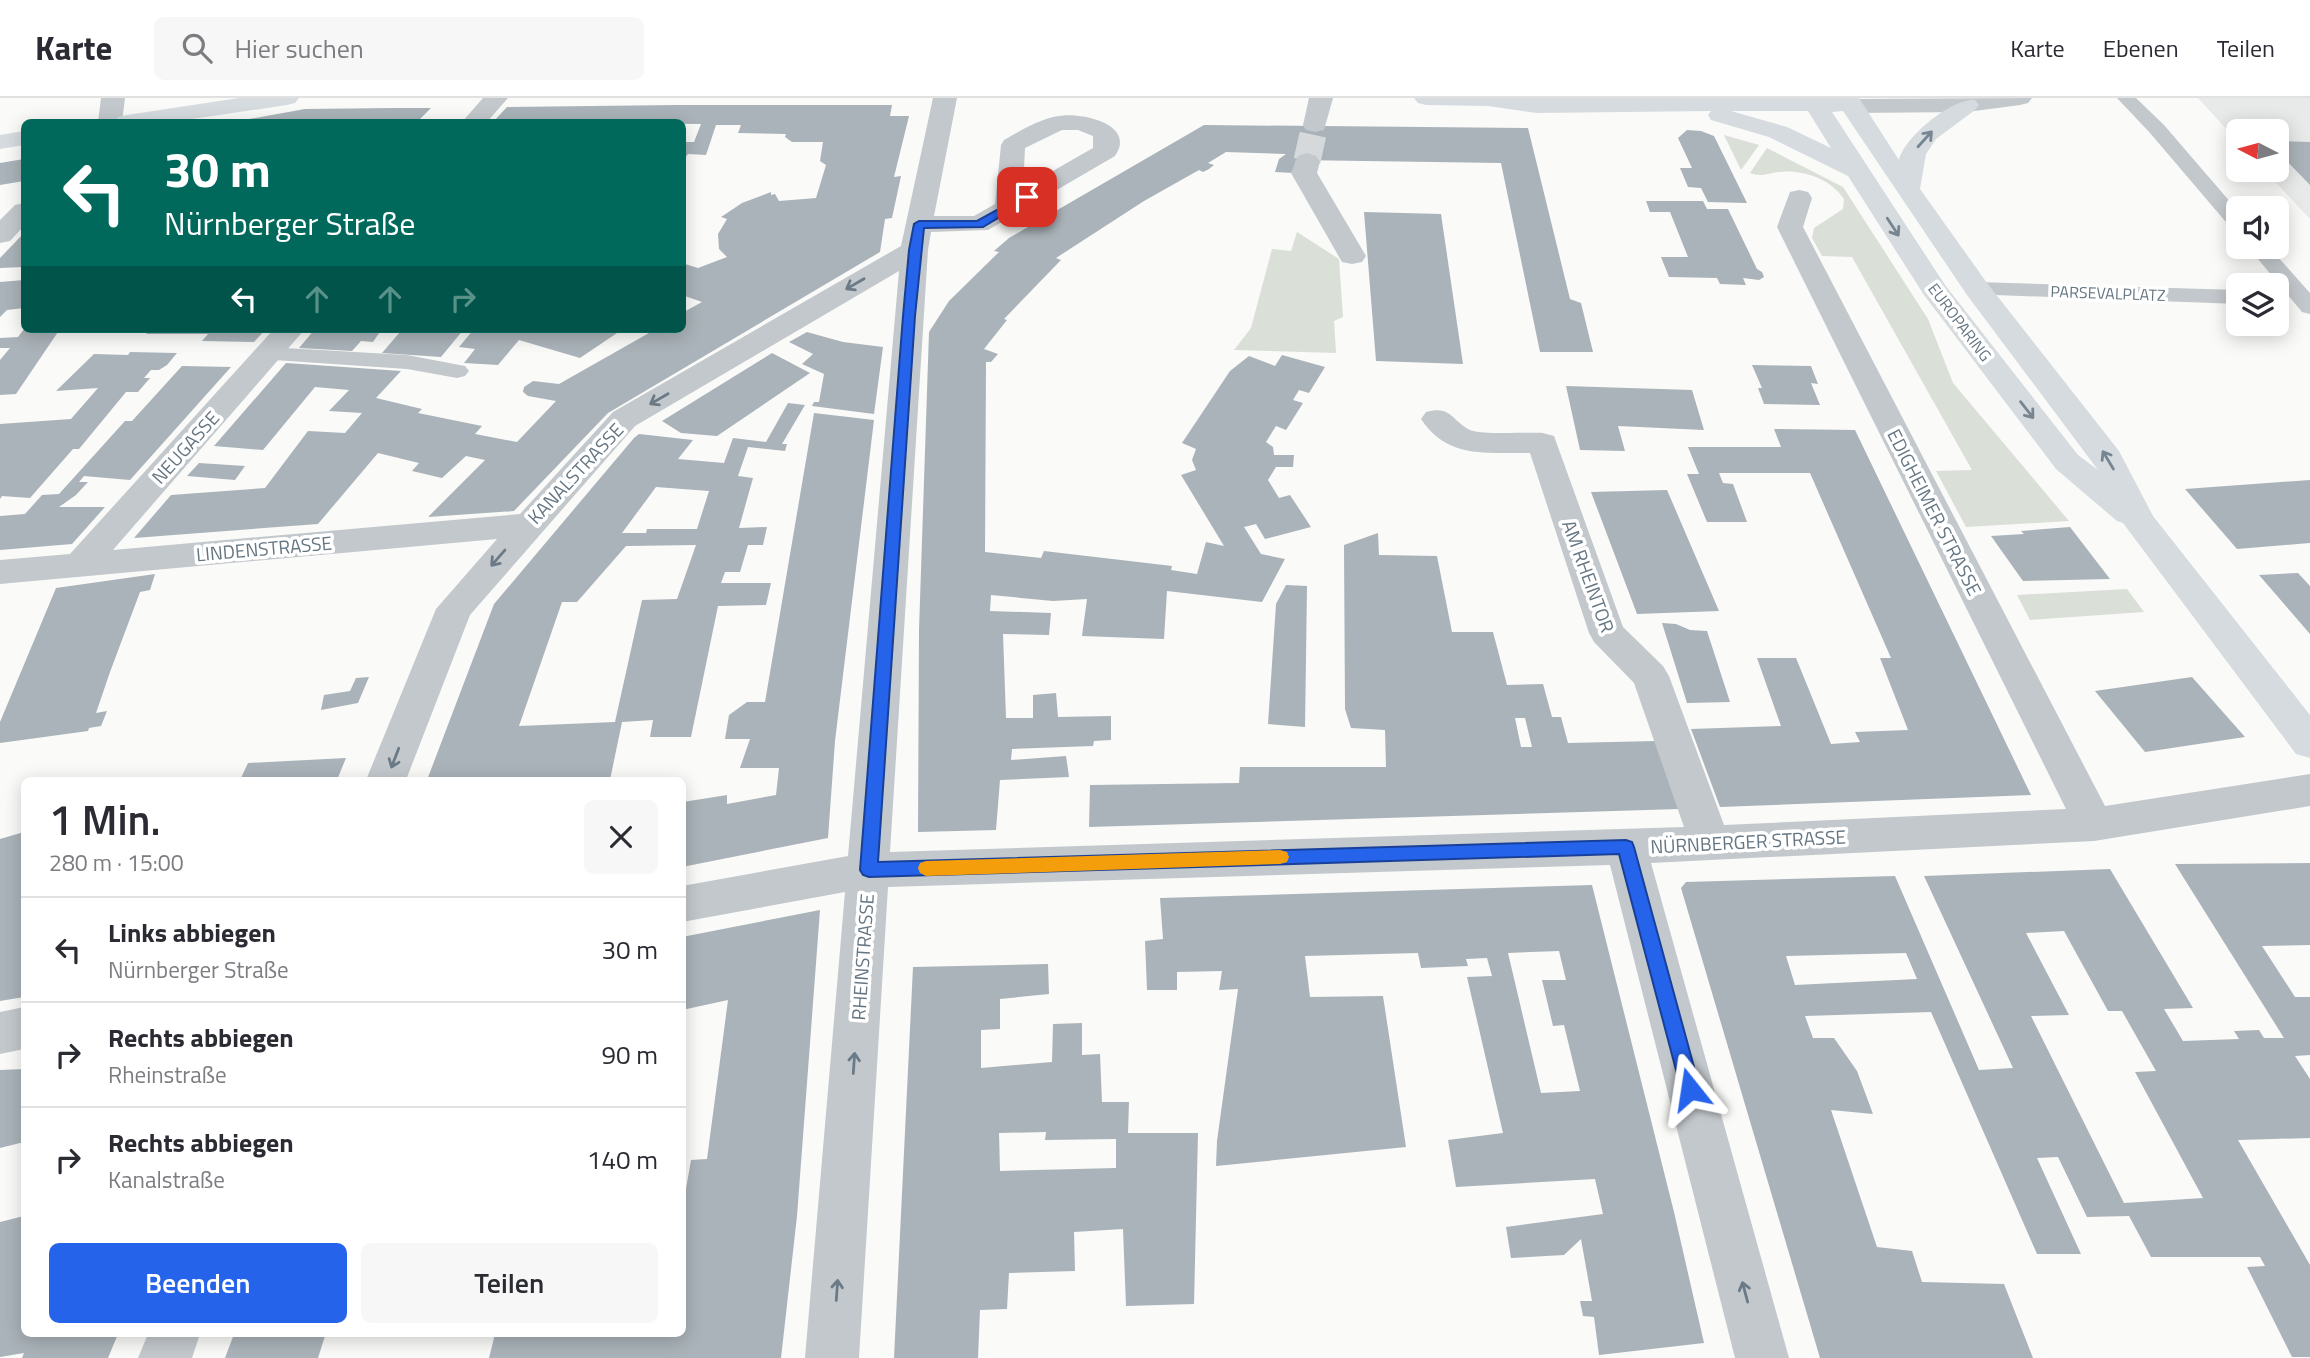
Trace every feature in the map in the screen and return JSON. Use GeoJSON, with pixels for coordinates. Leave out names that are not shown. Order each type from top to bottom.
{"type":"FeatureCollection","features":[{"type":"Feature","properties":{"kind":"main road"},"geometry":{"type":"LineString","coordinates":[[147,119],[287,98]]}},
{"type":"Feature","properties":{"kind":"main road"},"geometry":{"type":"LineString","coordinates":[[1426,98],[1490,99],[1537,106],[1849,102]]}},
{"type":"Feature","properties":{"kind":"main road","name":"EUROPARING"},"geometry":{"type":"LineString","coordinates":[[1813,101],[1934,289],[2067,462],[2139,521]]}},
{"type":"Feature","properties":{"kind":"main road","name":"EUROPARING"},"geometry":{"type":"LineString","coordinates":[[1849,102],[1977,289],[2108,458],[2139,521],[2310,743]]}},
{"type":"Feature","properties":{"kind":"main road"},"geometry":{"type":"LineString","coordinates":[[1663,104],[1740,119],[1778,132],[1855,170]]}},
{"type":"Feature","properties":{"kind":"main road"},"geometry":{"type":"LineString","coordinates":[[1908,189],[1913,154],[1927,134],[1968,105]]}},
{"type":"Feature","properties":{"kind":"main road"},"geometry":{"type":"LineString","coordinates":[[0,142],[21,138]]}},
{"type":"Feature","properties":{"kind":"street"},"geometry":{"type":"LineString","coordinates":[[110,119],[113,98]]}},
{"type":"Feature","properties":{"kind":"street"},"geometry":{"type":"LineString","coordinates":[[477,119],[496,98]]}},
{"type":"Feature","properties":{"kind":"street","name":"RHEINSTRASSE"},"geometry":{"type":"LineString","coordinates":[[832,1358],[917,237],[945,98]]}},
{"type":"Feature","properties":{"kind":"street"},"geometry":{"type":"LineString","coordinates":[[1315,125],[1321,98]]}},
{"type":"Feature","properties":{"kind":"street"},"geometry":{"type":"LineString","coordinates":[[1849,102],[1968,105],[2020,98]]}},
{"type":"Feature","properties":{"kind":"street"},"geometry":{"type":"LineString","coordinates":[[1307,161],[1304,173],[1352,256]]}},
{"type":"Feature","properties":{"kind":"street","name":"EDIGHEIMER STRASSE"},"geometry":{"type":"LineString","coordinates":[[1799,198],[1790,227],[2095,824]]}},
{"type":"Feature","properties":{"kind":"street"},"geometry":{"type":"LineString","coordinates":[[917,237],[979,224],[1008,208]]}},
{"type":"Feature","properties":{"kind":"street"},"geometry":{"type":"LineString","coordinates":[[0,235],[21,214]]}},
{"type":"Feature","properties":{"kind":"street","name":"KANALSTRASSE"},"geometry":{"type":"LineString","coordinates":[[387,777],[454,609],[624,419],[917,237]]}},
{"type":"Feature","properties":{"kind":"street","name":"NEUGASSE"},"geometry":{"type":"LineString","coordinates":[[81,565],[286,333]]}},
{"type":"Feature","properties":{"kind":"street","name":"AM RHEINTOR"},"geometry":{"type":"LineString","coordinates":[[1437,419],[1464,441],[1542,443],[1606,633],[1650,676],[1710,842]]}},
{"type":"Feature","properties":{"kind":"street","name":"LINDENSTRASSE"},"geometry":{"type":"LineString","coordinates":[[0,572],[527,525]]}},
{"type":"Feature","properties":{"kind":"street","name":"NÜRNBERGER STRASSE"},"geometry":{"type":"LineString","coordinates":[[686,903],[869,870],[1626,847],[2095,824],[2310,790]]}},
{"type":"Feature","properties":{"kind":"street"},"geometry":{"type":"LineString","coordinates":[[1626,847],[1762,1358]]}},
{"type":"Feature","properties":{"kind":"street"},"geometry":{"type":"LineString","coordinates":[[0,1033],[21,1029]]}},
{"type":"Feature","properties":{"kind":"street"},"geometry":{"type":"LineString","coordinates":[[165,1358],[173,1337]]}},
{"type":"Feature","properties":{"kind":"lane"},"geometry":{"type":"LineString","coordinates":[[2126,98],[2157,129],[2226,210]]}},
{"type":"Feature","properties":{"kind":"lane"},"geometry":{"type":"LineString","coordinates":[[2268,259],[2306,303]]}},
{"type":"Feature","properties":{"kind":"lane","name":"PARSEVALPLATZ"},"geometry":{"type":"LineString","coordinates":[[1977,289],[2226,297]]}},
{"type":"Feature","properties":{"kind":"lane"},"geometry":{"type":"LineString","coordinates":[[267,354],[407,362],[457,371]]}},
{"type":"Feature","properties":{"kind":"shaded area"},"geometry":{"type":"Polygon","coordinates":[[[2198,98],[2310,98],[2310,219],[2275,182],[2289,182],[2289,119],[2226,119],[2226,129],[2198,98]]]}},
{"type":"Feature","properties":{"kind":"shaded area"},"geometry":{"type":"Polygon","coordinates":[[[1724,135],[1759,145],[1741,170],[1724,135]]]}},
{"type":"Feature","properties":{"kind":"shaded area"},"geometry":{"type":"Polygon","coordinates":[[[1767,148],[1843,187],[1928,319],[1953,383],[2069,521],[1966,527],[1936,471],[1972,470],[1852,257],[1822,256],[1812,238],[1814,228],[1843,209],[1844,199],[1831,185],[1815,176],[1787,171],[1761,175],[1750,173],[1767,148]]]}},
{"type":"Feature","properties":{"kind":"shaded area"},"geometry":{"type":"Polygon","coordinates":[[[1297,232],[1339,259],[1343,317],[1334,321],[1336,353],[1234,350],[1251,328],[1272,249],[1291,251],[1297,232]]]}},
{"type":"Feature","properties":{"kind":"shaded area"},"geometry":{"type":"Polygon","coordinates":[[[2127,589],[2144,612],[2030,620],[2017,595],[2127,589]]]}},
{"type":"Feature","properties":{"kind":"building"},"geometry":{"type":"Polygon","coordinates":[[[892,105],[890,116],[909,116],[894,177],[901,176],[892,218],[885,219],[880,252],[608,413],[514,511],[428,517],[485,460],[466,456],[442,478],[412,471],[419,463],[378,453],[318,524],[134,538],[171,495],[265,488],[308,431],[345,433],[362,413],[329,411],[349,390],[315,387],[263,450],[214,446],[286,363],[401,371],[376,398],[422,409],[418,413],[482,426],[475,434],[517,442],[556,401],[528,396],[523,392],[524,387],[533,381],[559,384],[649,333],[686,333],[686,311],[702,302],[686,296],[686,264],[698,268],[727,257],[719,249],[718,234],[727,219],[721,217],[742,203],[771,192],[779,201],[816,198],[826,165],[820,161],[823,142],[792,142],[785,137],[786,134],[738,133],[741,125],[716,125],[706,155],[688,154],[686,157],[686,142],[694,142],[701,124],[686,124],[686,119],[496,119],[507,107],[892,105]]]}},
{"type":"Feature","properties":{"kind":"building"},"geometry":{"type":"Polygon","coordinates":[[[431,108],[420,119],[249,119],[305,109],[431,108]]]}},
{"type":"Feature","properties":{"kind":"building"},"geometry":{"type":"Polygon","coordinates":[[[1204,125],[1528,128],[1570,299],[1581,303],[1593,352],[1540,352],[1501,163],[1296,160],[1293,173],[1275,172],[1279,159],[1286,154],[1226,152],[1208,163],[1214,165],[1209,169],[1203,172],[1199,170],[1144,201],[1056,258],[1061,260],[1004,319],[1007,320],[984,349],[998,354],[991,362],[986,362],[985,552],[1041,558],[1044,551],[1172,566],[1171,570],[1197,574],[1206,542],[1224,546],[1181,475],[1196,470],[1192,460],[1196,449],[1182,443],[1230,371],[1249,356],[1275,366],[1282,355],[1325,367],[1309,393],[1299,390],[1293,400],[1303,403],[1286,430],[1276,426],[1266,442],[1273,447],[1274,455],[1294,455],[1293,467],[1276,467],[1268,480],[1279,498],[1290,495],[1311,527],[1265,539],[1256,524],[1244,527],[1261,554],[1285,559],[1262,602],[1167,591],[1164,639],[1082,636],[1087,599],[1053,601],[991,595],[990,611],[1051,613],[1049,635],[1003,634],[1006,718],[1033,718],[1033,695],[1056,693],[1058,717],[1111,716],[1111,740],[1094,741],[1093,746],[1012,749],[1011,760],[1066,756],[1069,777],[1000,780],[996,830],[918,832],[919,630],[929,332],[949,301],[999,252],[994,251],[1009,238],[1204,125]]]}},
{"type":"Feature","properties":{"kind":"building"},"geometry":{"type":"Polygon","coordinates":[[[1687,130],[1714,136],[1747,203],[1708,202],[1701,188],[1688,187],[1680,168],[1692,168],[1678,138],[1687,130]]]}},
{"type":"Feature","properties":{"kind":"building"},"geometry":{"type":"Polygon","coordinates":[[[2289,141],[2310,142],[2310,185],[2289,163],[2289,141]]]}},
{"type":"Feature","properties":{"kind":"building"},"geometry":{"type":"Polygon","coordinates":[[[21,160],[21,182],[0,185],[0,163],[21,160]]]}},
{"type":"Feature","properties":{"kind":"building"},"geometry":{"type":"Polygon","coordinates":[[[1646,201],[1703,201],[1707,209],[1728,209],[1757,269],[1764,277],[1759,280],[1743,278],[1746,285],[1720,284],[1717,278],[1669,277],[1661,257],[1688,257],[1670,212],[1650,212],[1646,201]]]}},
{"type":"Feature","properties":{"kind":"building"},"geometry":{"type":"Polygon","coordinates":[[[1364,212],[1441,214],[1463,364],[1376,361],[1364,212]]]}},
{"type":"Feature","properties":{"kind":"building"},"geometry":{"type":"Polygon","coordinates":[[[21,236],[21,267],[0,268],[0,258],[21,236]]]}},
{"type":"Feature","properties":{"kind":"building"},"geometry":{"type":"Polygon","coordinates":[[[21,280],[21,308],[7,310],[0,317],[0,282],[21,280]]]}},
{"type":"Feature","properties":{"kind":"building"},"geometry":{"type":"Polygon","coordinates":[[[807,332],[843,342],[883,347],[874,414],[812,406],[814,402],[819,402],[824,374],[802,364],[813,354],[789,342],[807,332]]]}},
{"type":"Feature","properties":{"kind":"building"},"geometry":{"type":"Polygon","coordinates":[[[21,333],[57,333],[16,394],[0,395],[0,360],[10,348],[0,348],[0,338],[18,337],[21,333]]]}},
{"type":"Feature","properties":{"kind":"building"},"geometry":{"type":"Polygon","coordinates":[[[262,333],[254,342],[202,341],[208,334],[146,334],[262,333]]]}},
{"type":"Feature","properties":{"kind":"building"},"geometry":{"type":"Polygon","coordinates":[[[312,333],[379,333],[373,342],[361,341],[352,351],[299,348],[312,333]]]}},
{"type":"Feature","properties":{"kind":"building"},"geometry":{"type":"Polygon","coordinates":[[[399,333],[461,333],[441,357],[382,353],[399,333]]]}},
{"type":"Feature","properties":{"kind":"building"},"geometry":{"type":"Polygon","coordinates":[[[471,333],[617,333],[580,358],[519,340],[498,365],[464,363],[475,349],[459,347],[471,333]]]}},
{"type":"Feature","properties":{"kind":"building"},"geometry":{"type":"Polygon","coordinates":[[[130,352],[177,353],[167,365],[159,370],[151,370],[144,378],[150,378],[138,392],[126,392],[79,449],[73,449],[30,498],[2,496],[0,499],[0,424],[71,419],[98,388],[56,391],[94,354],[128,355],[130,352]]]}},
{"type":"Feature","properties":{"kind":"building"},"geometry":{"type":"Polygon","coordinates":[[[772,353],[810,373],[717,436],[681,433],[662,421],[772,353]]]}},
{"type":"Feature","properties":{"kind":"building"},"geometry":{"type":"Polygon","coordinates":[[[1752,365],[1811,366],[1818,384],[1811,383],[1820,405],[1764,404],[1758,388],[1762,388],[1752,365]]]}},
{"type":"Feature","properties":{"kind":"building"},"geometry":{"type":"Polygon","coordinates":[[[182,366],[231,367],[130,480],[84,476],[79,482],[88,482],[59,507],[105,507],[72,544],[0,550],[0,516],[25,514],[42,495],[59,494],[125,421],[132,421],[182,366]]]}},
{"type":"Feature","properties":{"kind":"building"},"geometry":{"type":"Polygon","coordinates":[[[1566,386],[1692,390],[1704,430],[1618,426],[1625,451],[1580,450],[1566,386]]]}},
{"type":"Feature","properties":{"kind":"building"},"geometry":{"type":"Polygon","coordinates":[[[788,403],[805,405],[782,444],[787,444],[785,451],[748,447],[738,476],[753,478],[739,528],[767,527],[763,545],[748,545],[740,572],[725,572],[721,583],[771,583],[766,605],[718,606],[691,737],[650,737],[653,720],[622,722],[611,777],[428,777],[494,604],[634,438],[639,434],[693,440],[678,459],[724,463],[733,438],[766,442],[788,403]],[[656,487],[622,533],[646,533],[647,529],[697,529],[709,491],[656,487]],[[696,545],[626,546],[577,602],[562,602],[519,726],[615,722],[642,600],[677,599],[696,545]]]}},
{"type":"Feature","properties":{"kind":"building"},"geometry":{"type":"Polygon","coordinates":[[[814,413],[874,420],[835,741],[828,838],[686,866],[686,802],[727,795],[727,804],[776,795],[779,768],[740,768],[750,739],[725,739],[729,715],[747,702],[765,702],[814,413]]]}},
{"type":"Feature","properties":{"kind":"building"},"geometry":{"type":"Polygon","coordinates":[[[1774,429],[1855,430],[2031,795],[1720,807],[1691,729],[1781,726],[1757,658],[1796,658],[1831,744],[1860,742],[1855,732],[1908,730],[1880,658],[1891,658],[1810,473],[1719,473],[1723,483],[1733,484],[1747,522],[1707,522],[1687,474],[1699,474],[1688,447],[1781,447],[1774,429]]]}},
{"type":"Feature","properties":{"kind":"building"},"geometry":{"type":"Polygon","coordinates":[[[199,463],[245,466],[235,480],[187,476],[199,463]]]}},
{"type":"Feature","properties":{"kind":"building"},"geometry":{"type":"Polygon","coordinates":[[[2310,480],[2310,543],[2237,549],[2185,489],[2310,480]]]}},
{"type":"Feature","properties":{"kind":"building"},"geometry":{"type":"Polygon","coordinates":[[[1667,490],[1719,611],[1637,614],[1591,492],[1667,490]]]}},
{"type":"Feature","properties":{"kind":"building"},"geometry":{"type":"Polygon","coordinates":[[[2070,527],[2110,579],[2023,581],[1991,536],[2024,534],[2021,531],[2070,527]]]}},
{"type":"Feature","properties":{"kind":"building"},"geometry":{"type":"Polygon","coordinates":[[[1378,533],[1379,555],[1437,556],[1452,632],[1493,632],[1507,685],[1543,684],[1552,717],[1561,717],[1568,743],[1656,741],[1679,809],[1089,827],[1090,785],[1239,783],[1240,767],[1386,767],[1385,730],[1351,728],[1345,709],[1344,545],[1378,533]],[[1515,718],[1521,747],[1532,747],[1525,718],[1515,718]]]}},
{"type":"Feature","properties":{"kind":"building"},"geometry":{"type":"Polygon","coordinates":[[[2298,573],[2310,586],[2310,634],[2259,575],[2298,573]]]}},
{"type":"Feature","properties":{"kind":"building"},"geometry":{"type":"Polygon","coordinates":[[[155,574],[150,590],[140,592],[110,672],[96,713],[107,711],[101,726],[89,728],[88,731],[0,743],[0,722],[56,588],[155,574]]]}},
{"type":"Feature","properties":{"kind":"building"},"geometry":{"type":"Polygon","coordinates":[[[1286,585],[1307,586],[1305,727],[1268,724],[1276,604],[1286,585]]]}},
{"type":"Feature","properties":{"kind":"building"},"geometry":{"type":"Polygon","coordinates":[[[1662,623],[1707,631],[1730,702],[1687,703],[1662,623]]]}},
{"type":"Feature","properties":{"kind":"building"},"geometry":{"type":"Polygon","coordinates":[[[369,677],[358,703],[321,710],[324,695],[350,691],[356,678],[369,677]]]}},
{"type":"Feature","properties":{"kind":"building"},"geometry":{"type":"Polygon","coordinates":[[[2192,677],[2245,737],[2145,752],[2095,691],[2192,677]]]}},
{"type":"Feature","properties":{"kind":"building"},"geometry":{"type":"Polygon","coordinates":[[[346,758],[338,777],[241,777],[248,763],[346,758]]]}},
{"type":"Feature","properties":{"kind":"building"},"geometry":{"type":"Polygon","coordinates":[[[21,833],[21,998],[0,1001],[0,839],[21,833]]]}},
{"type":"Feature","properties":{"kind":"building"},"geometry":{"type":"Polygon","coordinates":[[[2310,863],[2310,945],[2262,946],[2295,997],[2310,997],[2310,1055],[2295,1056],[2310,1079],[2310,1138],[2238,1140],[2310,1265],[2310,1357],[2292,1357],[2247,1267],[2265,1266],[2260,1257],[2151,1257],[2129,1216],[2087,1217],[2058,1157],[2037,1158],[2081,1254],[2037,1254],[1931,1012],[1805,1016],[1813,1038],[1834,1038],[1857,1071],[1873,1114],[1831,1110],[1877,1247],[1912,1251],[1922,1282],[2004,1284],[2033,1358],[1820,1358],[1681,888],[1686,882],[1895,876],[1979,1070],[2013,1068],[1924,876],[2110,869],[2193,1008],[2164,1009],[2183,1041],[2239,1039],[2234,1031],[2259,1030],[2264,1038],[2284,1038],[2175,864],[2310,863]],[[2064,931],[2026,933],[2069,1015],[2031,1016],[2124,1203],[2203,1198],[2135,1072],[2156,1071],[2122,1011],[2108,1011],[2064,931]],[[1906,953],[1786,956],[1795,985],[1917,979],[1906,953]]]}},
{"type":"Feature","properties":{"kind":"building"},"geometry":{"type":"Polygon","coordinates":[[[1592,885],[1704,1343],[1599,1355],[1594,1317],[1583,1316],[1580,1301],[1592,1301],[1581,1239],[1564,1255],[1511,1258],[1506,1227],[1603,1214],[1595,1179],[1456,1187],[1448,1140],[1503,1133],[1467,977],[1492,976],[1487,958],[1466,959],[1468,966],[1421,968],[1418,953],[1305,956],[1310,997],[1383,996],[1406,1147],[1216,1166],[1238,989],[1219,990],[1222,971],[1177,972],[1177,990],[1147,990],[1145,941],[1163,939],[1160,898],[1592,885]],[[1559,951],[1508,953],[1541,1093],[1580,1091],[1564,1025],[1553,1026],[1542,980],[1566,980],[1559,951]]]}},
{"type":"Feature","properties":{"kind":"building"},"geometry":{"type":"Polygon","coordinates":[[[820,910],[797,1216],[781,1358],[489,1358],[494,1337],[686,1337],[686,1189],[691,1160],[707,1159],[728,1000],[686,1009],[686,936],[820,910]]]}},
{"type":"Feature","properties":{"kind":"building"},"geometry":{"type":"Polygon","coordinates":[[[1048,964],[1049,994],[1000,999],[1000,1029],[981,1030],[981,1068],[1052,1062],[1053,1024],[1082,1023],[1082,1055],[1100,1054],[1102,1102],[1129,1102],[1128,1133],[1198,1133],[1194,1304],[1126,1306],[1123,1229],[1074,1232],[1075,1271],[1009,1273],[1007,1309],[980,1310],[978,1358],[894,1358],[913,967],[1048,964]],[[1046,1132],[999,1133],[1000,1171],[1116,1168],[1116,1139],[1045,1140],[1046,1132]]]}},
{"type":"Feature","properties":{"kind":"building"},"geometry":{"type":"Polygon","coordinates":[[[21,1069],[21,1143],[0,1148],[0,1070],[21,1069]]]}},
{"type":"Feature","properties":{"kind":"building"},"geometry":{"type":"Polygon","coordinates":[[[21,1217],[21,1337],[117,1337],[108,1358],[22,1358],[24,1353],[0,1357],[0,1222],[21,1217]]]}},
{"type":"Feature","properties":{"kind":"building"},"geometry":{"type":"Polygon","coordinates":[[[233,1337],[325,1337],[318,1358],[225,1358],[233,1337]]]}},
{"type":"Feature","properties":{"kind":"tunnel"},"geometry":{"type":"LineString","coordinates":[[1307,161],[1315,125]]}},
{"type":"Feature","properties":{"kind":"slow traffic"},"geometry":{"type":"LineString","coordinates":[[926,868],[1280,857]]}},
{"type":"Feature","properties":{"kind":"route"},"geometry":{"type":"LineString","coordinates":[[1027,197],[979,224],[919,224],[914,250],[869,870],[1626,847],[1690,1089]]}}]}
